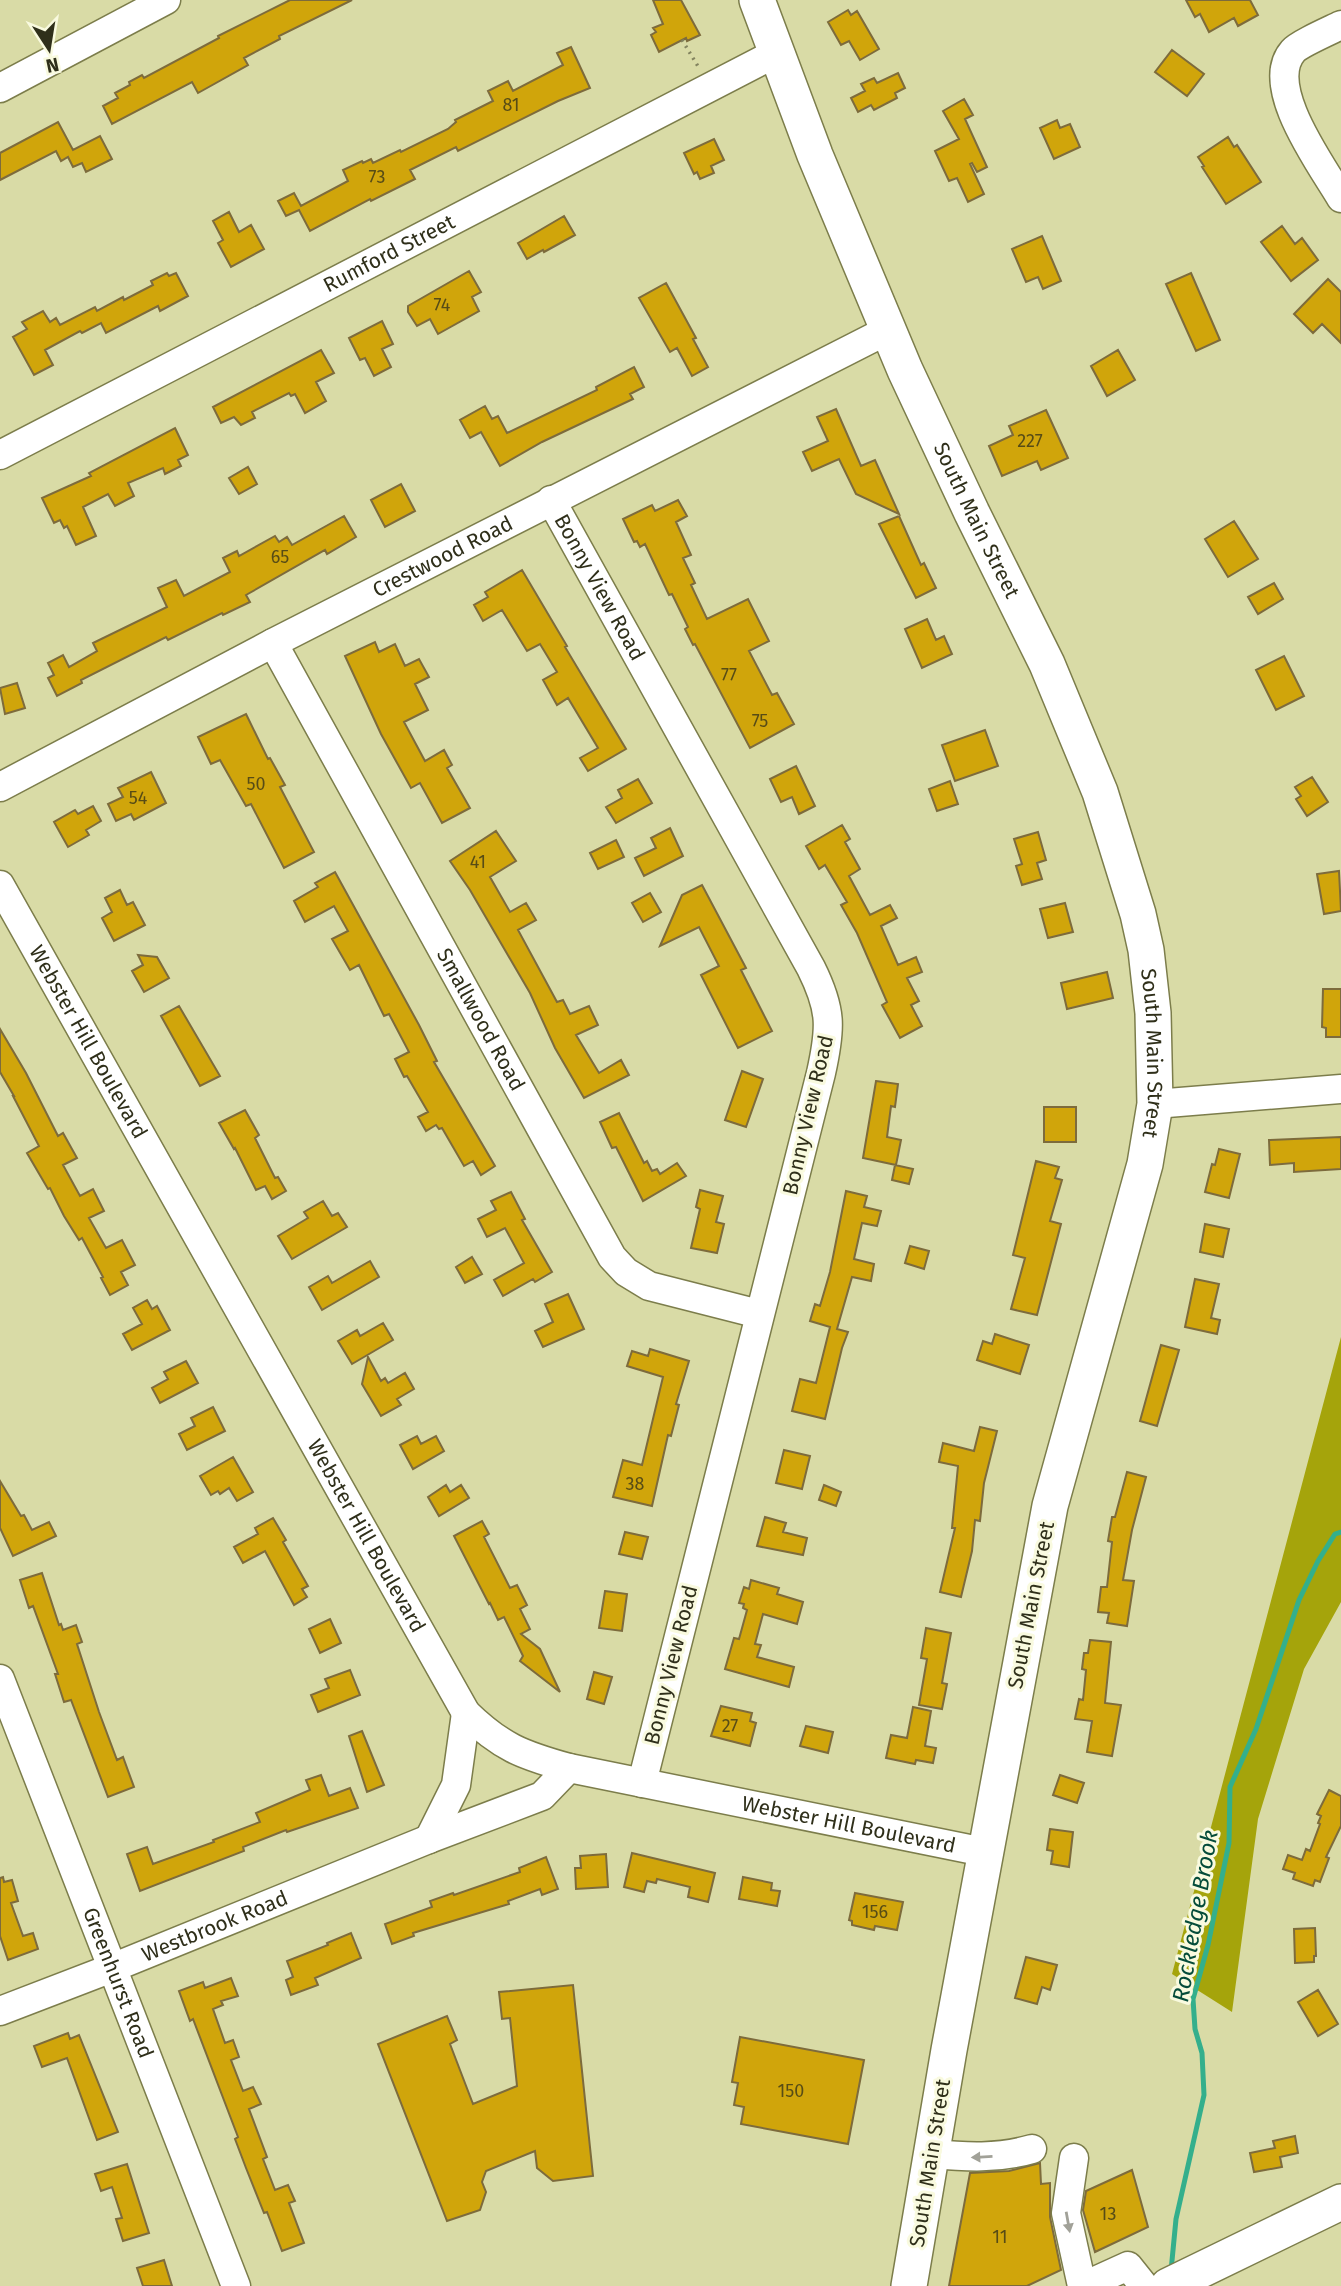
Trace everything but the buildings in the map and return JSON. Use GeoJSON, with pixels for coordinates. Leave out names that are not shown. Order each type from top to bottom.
{"type":"FeatureCollection","features":[{"type":"Feature","properties":{"kind":"main road","name":"South Main Street"},"geometry":{"type":"LineString","coordinates":[[757,0],[815,155],[888,330],[972,513],[1047,663],[1100,792],[1130,885],[1146,950],[1153,1013],[1154,1104],[1145,1164],[1050,1506],[984,1852],[909,2286]]}},
{"type":"Feature","properties":{"kind":"main road"},"geometry":{"type":"LineString","coordinates":[[1162,2285],[1341,2203]]}},
{"type":"Feature","properties":{"kind":"street"},"geometry":{"type":"LineString","coordinates":[[0,88],[166,0]]}},
{"type":"Feature","properties":{"kind":"street"},"geometry":{"type":"LineString","coordinates":[[1341,25],[1293,50],[1286,68],[1284,89],[1291,112],[1341,198]]}},
{"type":"Feature","properties":{"kind":"street","name":"Rumford Street"},"geometry":{"type":"LineString","coordinates":[[0,455],[776,53]]}},
{"type":"Feature","properties":{"kind":"street","name":"Crestwood Road"},"geometry":{"type":"LineString","coordinates":[[0,787],[273,643],[888,330]]}},
{"type":"Feature","properties":{"kind":"street","name":"Bonny View Road"},"geometry":{"type":"LineString","coordinates":[[551,500],[811,968],[824,998],[829,1027],[828,1041],[642,1783]]}},
{"type":"Feature","properties":{"kind":"street","name":"Smallwood Road"},"geometry":{"type":"LineString","coordinates":[[273,643],[612,1257],[626,1272],[649,1286],[759,1314]]}},
{"type":"Feature","properties":{"kind":"street","name":"Webster Hill Boulevard"},"geometry":{"type":"LineString","coordinates":[[0,885],[466,1713],[488,1735],[529,1757],[569,1768],[984,1852]]}},
{"type":"Feature","properties":{"kind":"street"},"geometry":{"type":"LineString","coordinates":[[1154,1104],[1341,1089]]}},
{"type":"Feature","properties":{"kind":"street","name":"Greenhurst Road"},"geometry":{"type":"LineString","coordinates":[[0,1679],[236,2286]]}},
{"type":"Feature","properties":{"kind":"street"},"geometry":{"type":"LineString","coordinates":[[429,1839],[456,1785],[466,1713]]}},
{"type":"Feature","properties":{"kind":"street","name":"Westbrook Road"},"geometry":{"type":"LineString","coordinates":[[0,2011],[542,1796],[569,1768]]}},
{"type":"Feature","properties":{"kind":"street"},"geometry":{"type":"LineString","coordinates":[[931,2154],[970,2158],[1009,2156],[1031,2149]]}},
{"type":"Feature","properties":{"kind":"street"},"geometry":{"type":"LineString","coordinates":[[1074,2158],[1066,2213],[1083,2286],[1128,2266],[1162,2285]]}},
{"type":"Feature","properties":{"kind":"path"},"geometry":{"type":"LineString","coordinates":[[682,40],[700,69]]}},
{"type":"Feature","properties":{"kind":"shaded area"},"geometry":{"type":"Polygon","coordinates":[[[1341,1337],[1341,1602],[1304,1669],[1258,1819],[1232,2012],[1172,1974],[1341,1337]]]}},
{"type":"Feature","properties":{"kind":"waterway","name":"Rockledge Brook"},"geometry":{"type":"LineString","coordinates":[[1171,2271],[1176,2219],[1204,2095],[1202,2053],[1195,2029],[1193,1999],[1208,1945],[1229,1843],[1230,1787],[1256,1729],[1299,1600],[1318,1561],[1335,1534],[1341,1532]]}}]}
